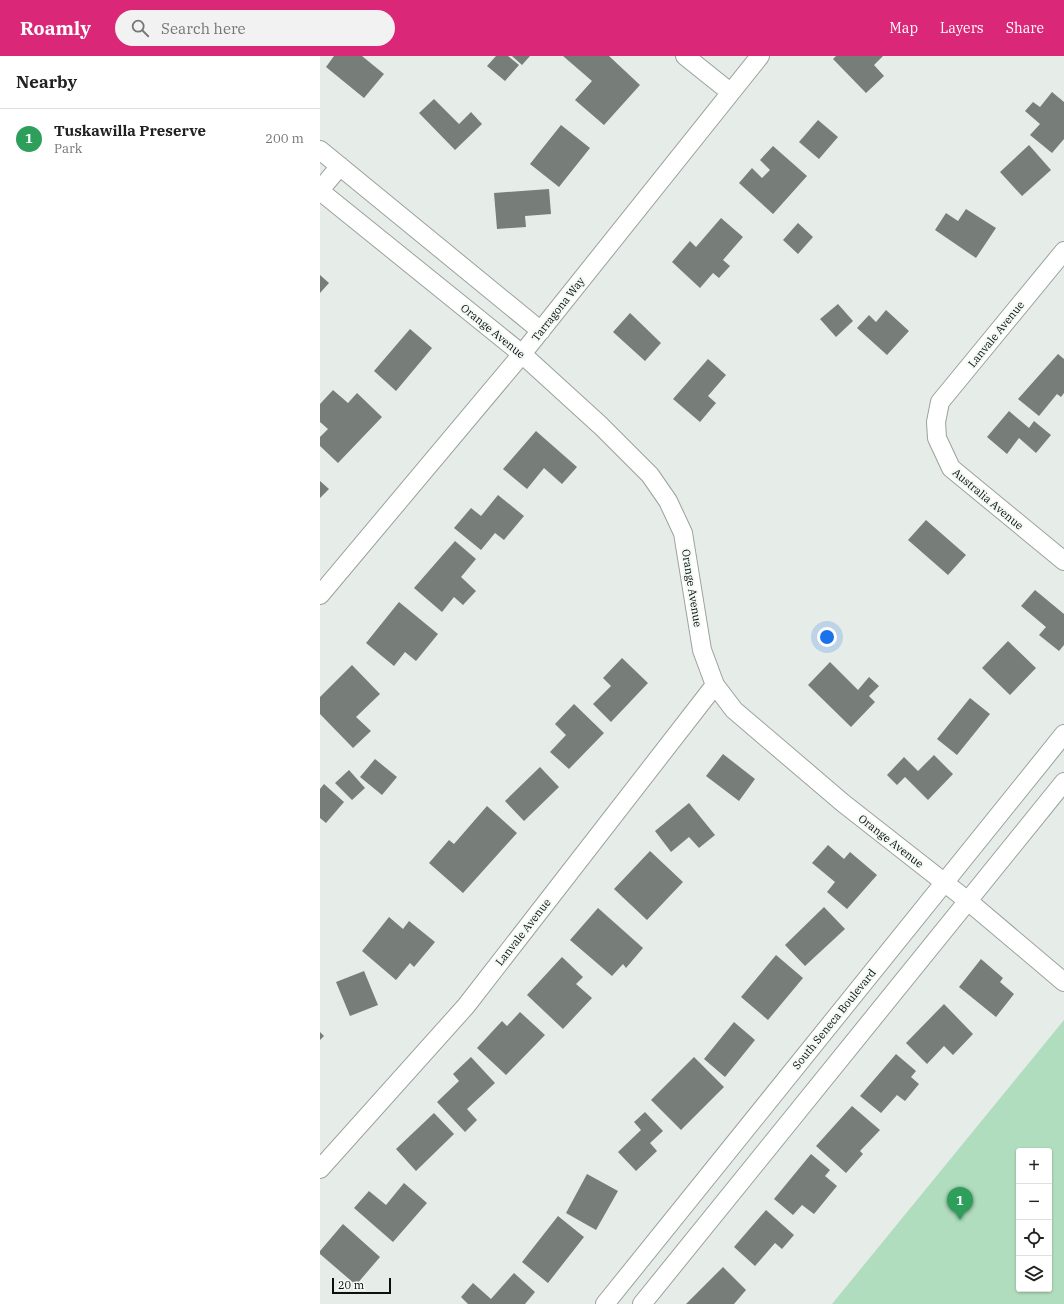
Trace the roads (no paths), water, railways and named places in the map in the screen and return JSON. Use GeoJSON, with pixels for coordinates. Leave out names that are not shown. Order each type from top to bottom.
{"type":"FeatureCollection","features":[{"type":"Feature","properties":{"kind":"street"},"geometry":{"type":"LineString","coordinates":[[685,56],[730,92]]}},
{"type":"Feature","properties":{"kind":"street","name":"Tarragona Way"},"geometry":{"type":"LineString","coordinates":[[320,595],[522,354],[760,56]]}},
{"type":"Feature","properties":{"kind":"street"},"geometry":{"type":"LineString","coordinates":[[320,150],[541,330]]}},
{"type":"Feature","properties":{"kind":"street"},"geometry":{"type":"LineString","coordinates":[[320,190],[340,166]]}},
{"type":"Feature","properties":{"kind":"street","name":"Orange Avenue"},"geometry":{"type":"LineString","coordinates":[[320,190],[522,354],[601,426],[650,475],[668,501],[683,533],[702,650],[715,684],[734,710],[843,803],[968,901],[1064,982]]}},
{"type":"Feature","properties":{"kind":"street","name":"Lanvale Avenue"},"geometry":{"type":"LineString","coordinates":[[936,422],[940,402],[1064,251]]}},
{"type":"Feature","properties":{"kind":"street","name":"Australia Avenue"},"geometry":{"type":"LineString","coordinates":[[936,422],[936,438],[951,468],[1064,561]]}},
{"type":"Feature","properties":{"kind":"street","name":"Lanvale Avenue"},"geometry":{"type":"LineString","coordinates":[[320,1169],[466,1006],[715,684]]}},
{"type":"Feature","properties":{"kind":"street","name":"South Seneca Boulevard"},"geometry":{"type":"LineString","coordinates":[[605,1304],[1064,734]]}},
{"type":"Feature","properties":{"kind":"street"},"geometry":{"type":"LineString","coordinates":[[642,1304],[1064,782]]}},
{"type":"Feature","properties":{"kind":"street"},"geometry":{"type":"LineString","coordinates":[[718,1163],[742,1181]]}},
{"type":"Feature","properties":{"kind":"place","name":"Tuskawilla Preserve"},"geometry":{"type":"Point","coordinates":[960,1220]}}]}
